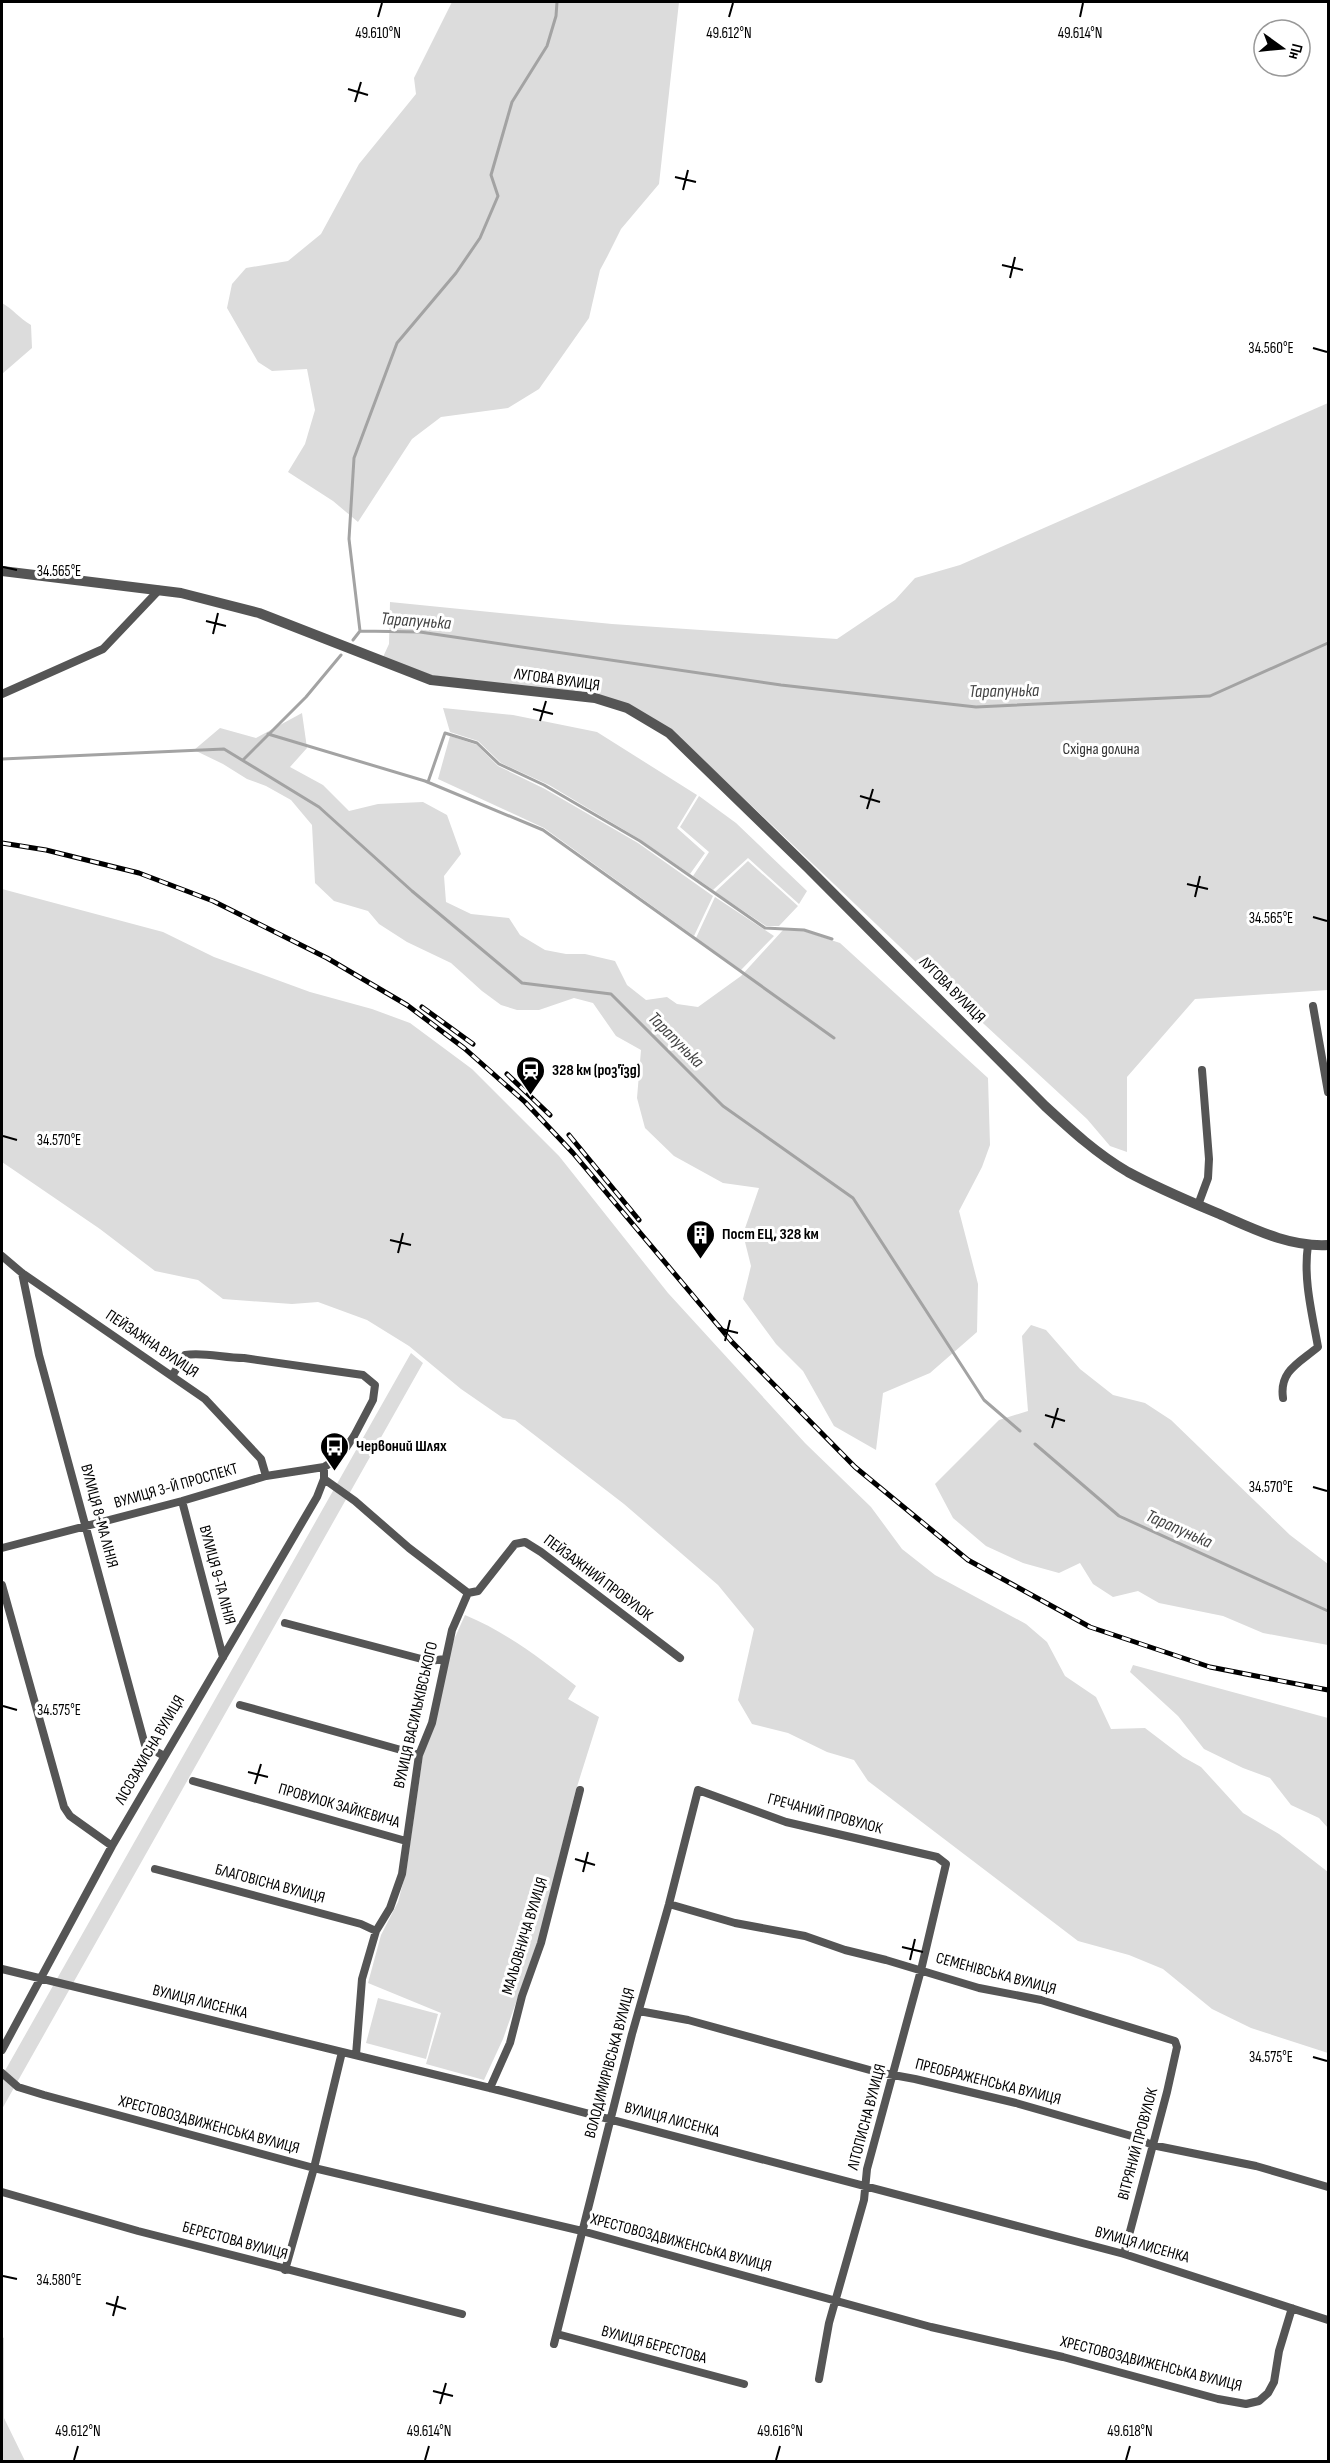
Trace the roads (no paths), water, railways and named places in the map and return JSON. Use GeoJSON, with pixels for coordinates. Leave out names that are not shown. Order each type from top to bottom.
{"type":"FeatureCollection","features":[{"type":"Feature","properties":{"kind":"street","name":"ЛУГОВА ВУЛИЦЯ"},"geometry":{"type":"LineString","coordinates":[[2,571],[181,593],[259,613],[431,680],[595,698],[627,708],[669,733],[1084,1142],[1126,1171],[1198,1205],[1286,1241],[1308,1245],[1329,1245]]}},
{"type":"Feature","properties":{"kind":"street"},"geometry":{"type":"LineString","coordinates":[[2,693],[103,650],[159,590]]}},
{"type":"Feature","properties":{"kind":"street"},"geometry":{"type":"LineString","coordinates":[[1313,1006],[1329,1092]]}},
{"type":"Feature","properties":{"kind":"street"},"geometry":{"type":"LineString","coordinates":[[1198,1205],[1208,1178],[1209,1159],[1202,1070]]}},
{"type":"Feature","properties":{"kind":"street"},"geometry":{"type":"LineString","coordinates":[[1283,1398],[1281,1384],[1290,1370],[1318,1347],[1305,1264],[1308,1245]]}},
{"type":"Feature","properties":{"kind":"street","name":"ПЕЙЗАЖНА ВУЛИЦЯ"},"geometry":{"type":"LineString","coordinates":[[2,1256],[22,1273],[206,1399],[261,1459],[266,1476]]}},
{"type":"Feature","properties":{"kind":"street","name":"ВУЛИЦЯ 8-МА ЛІНІЯ"},"geometry":{"type":"LineString","coordinates":[[22,1273],[39,1355],[145,1745],[164,1756]]}},
{"type":"Feature","properties":{"kind":"street"},"geometry":{"type":"LineString","coordinates":[[172,1376],[185,1355],[200,1353],[363,1375],[375,1385],[374,1400],[339,1458],[324,1467]]}},
{"type":"Feature","properties":{"kind":"street","name":"ВУЛИЦЯ 3-Й ПРОСПЕКТ"},"geometry":{"type":"LineString","coordinates":[[2,1548],[182,1501],[266,1476],[324,1467]]}},
{"type":"Feature","properties":{"kind":"street","name":"ЛІСОЗАХИСНА ВУЛИЦЯ"},"geometry":{"type":"LineString","coordinates":[[2,2050],[112,1846],[317,1497],[324,1479],[324,1467]]}},
{"type":"Feature","properties":{"kind":"street"},"geometry":{"type":"LineString","coordinates":[[324,1479],[355,1501],[409,1548],[468,1593]]}},
{"type":"Feature","properties":{"kind":"street","name":"ВУЛИЦЯ 9-ТА ЛІНІЯ"},"geometry":{"type":"LineString","coordinates":[[182,1501],[223,1657]]}},
{"type":"Feature","properties":{"kind":"street","name":"ПЕЙЗАЖНИЙ ПРОВУЛОК"},"geometry":{"type":"LineString","coordinates":[[468,1593],[478,1591],[515,1544],[525,1542],[680,1658]]}},
{"type":"Feature","properties":{"kind":"street"},"geometry":{"type":"LineString","coordinates":[[2,1585],[64,1807],[70,1816],[112,1846]]}},
{"type":"Feature","properties":{"kind":"street","name":"ВУЛИЦЯ ВАСИЛЬКІВСЬКОГО"},"geometry":{"type":"LineString","coordinates":[[356,2055],[362,1979],[376,1931],[396,1895],[402,1874],[419,1755],[432,1723],[452,1630],[468,1593]]}},
{"type":"Feature","properties":{"kind":"street"},"geometry":{"type":"LineString","coordinates":[[285,1623],[429,1661],[445,1659]]}},
{"type":"Feature","properties":{"kind":"street"},"geometry":{"type":"LineString","coordinates":[[240,1705],[419,1755]]}},
{"type":"Feature","properties":{"kind":"street","name":"ПРОВУЛОК ЗАЙКЕВИЧА"},"geometry":{"type":"LineString","coordinates":[[193,1781],[406,1841]]}},
{"type":"Feature","properties":{"kind":"street","name":"МАЛЬОВНИЧА ВУЛИЦЯ"},"geometry":{"type":"LineString","coordinates":[[490,2088],[510,2043],[522,1996],[541,1944],[580,1790]]}},
{"type":"Feature","properties":{"kind":"street","name":"ГРЕЧАНИЙ ПРОВУЛОК"},"geometry":{"type":"LineString","coordinates":[[698,1790],[786,1822],[937,1857],[946,1864]]}},
{"type":"Feature","properties":{"kind":"street","name":"ВОЛОДИМИРІВСЬКА ВУЛИЦЯ"},"geometry":{"type":"LineString","coordinates":[[554,2344],[698,1790]]}},
{"type":"Feature","properties":{"kind":"street","name":"ЛІТОПИСНА ВУЛИЦЯ"},"geometry":{"type":"LineString","coordinates":[[819,2379],[835,2301],[864,2200],[867,2169],[894,2075],[946,1864]]}},
{"type":"Feature","properties":{"kind":"street","name":"БЛАГОВІСНА ВУЛИЦЯ"},"geometry":{"type":"LineString","coordinates":[[155,1869],[361,1924],[376,1931]]}},
{"type":"Feature","properties":{"kind":"street","name":"СЕМЕНІВСЬКА ВУЛИЦЯ"},"geometry":{"type":"LineString","coordinates":[[669,1904],[735,1923],[805,1936],[845,1950],[980,1988],[1041,2000],[1175,2041]]}},
{"type":"Feature","properties":{"kind":"street","name":"ВУЛИЦЯ ЛИСЕНКА"},"geometry":{"type":"LineString","coordinates":[[2,1969],[490,2088],[1124,2254],[1329,2320]]}},
{"type":"Feature","properties":{"kind":"street","name":"ПРЕОБРАЖЕНСЬКА ВУЛИЦЯ"},"geometry":{"type":"LineString","coordinates":[[639,2011],[688,2020],[894,2075],[1016,2103],[1136,2137],[1152,2145],[1256,2166],[1329,2187]]}},
{"type":"Feature","properties":{"kind":"street","name":"ВІТРЯНИЙ ПРОВУЛОК"},"geometry":{"type":"LineString","coordinates":[[1124,2254],[1167,2092],[1177,2047],[1175,2041]]}},
{"type":"Feature","properties":{"kind":"street"},"geometry":{"type":"LineString","coordinates":[[285,2270],[314,2168],[342,2052]]}},
{"type":"Feature","properties":{"kind":"street","name":"ХРЕСТОВОЗДВИЖЕНСЬКА ВУЛИЦЯ"},"geometry":{"type":"LineString","coordinates":[[2,2073],[18,2087],[44,2095],[314,2168],[582,2231],[931,2327],[1063,2357],[1218,2399],[1246,2404],[1259,2401],[1268,2393],[1274,2382],[1279,2351],[1292,2308]]}},
{"type":"Feature","properties":{"kind":"street","name":"БЕРЕСТОВА ВУЛИЦЯ"},"geometry":{"type":"LineString","coordinates":[[2,2192],[285,2270],[462,2314]]}},
{"type":"Feature","properties":{"kind":"street","name":"ВУЛИЦЯ БЕРЕСТОВА"},"geometry":{"type":"LineString","coordinates":[[557,2334],[744,2384]]}},
{"type":"Feature","properties":{"kind":"waterway"},"geometry":{"type":"LineString","coordinates":[[360,631],[349,539],[354,458],[397,343],[456,273],[480,238],[498,196],[491,175],[512,102],[547,46],[556,16],[557,2]]}},
{"type":"Feature","properties":{"kind":"waterway","name":"Тарапунька"},"geometry":{"type":"LineString","coordinates":[[353,640],[360,631],[420,632],[781,685],[976,707],[1210,696],[1328,643]]}},
{"type":"Feature","properties":{"kind":"waterway","name":"Тарапунька"},"geometry":{"type":"LineString","coordinates":[[243,760],[306,697],[341,655]]}},
{"type":"Feature","properties":{"kind":"waterway"},"geometry":{"type":"LineString","coordinates":[[428,782],[445,733],[477,743],[499,764],[544,785],[640,841],[765,928],[804,930],[832,939]]}},
{"type":"Feature","properties":{"kind":"waterway"},"geometry":{"type":"LineString","coordinates":[[268,734],[425,781],[543,830],[834,1038]]}},
{"type":"Feature","properties":{"kind":"waterway","name":"Тарапунька"},"geometry":{"type":"LineString","coordinates":[[2,759],[224,749],[319,807],[412,891],[522,983],[611,994],[723,1106],[853,1198],[984,1400],[1020,1431]]}},
{"type":"Feature","properties":{"kind":"waterway","name":"Тарапунька"},"geometry":{"type":"LineString","coordinates":[[1035,1444],[1119,1516],[1328,1611]]}},
{"type":"Feature","properties":{"kind":"railway"},"geometry":{"type":"LineString","coordinates":[[2,843],[46,850],[139,873],[213,901],[327,958],[407,1005],[464,1048],[525,1102],[573,1153],[732,1342],[855,1467],[968,1560],[1090,1627],[1210,1667],[1328,1690]]}},
{"type":"Feature","properties":{"kind":"railway"},"geometry":{"type":"LineString","coordinates":[[422,1007],[473,1044]]}},
{"type":"Feature","properties":{"kind":"railway"},"geometry":{"type":"LineString","coordinates":[[507,1074],[550,1115]]}},
{"type":"Feature","properties":{"kind":"railway"},"geometry":{"type":"LineString","coordinates":[[569,1135],[639,1220]]}},
{"type":"Feature","properties":{"kind":"place","name":"328 км (роз'їзд)"},"geometry":{"type":"Point","coordinates":[531,1096]}},
{"type":"Feature","properties":{"kind":"place","name":"Пост ЕЦ, 328 км"},"geometry":{"type":"Point","coordinates":[701,1260]}},
{"type":"Feature","properties":{"kind":"place","name":"Червоний Шлях"},"geometry":{"type":"Point","coordinates":[335,1472]}},
{"type":"Feature","properties":{"kind":"park label","name":"Східна долина"},"geometry":{"type":"Point","coordinates":[1101,749]}}]}
